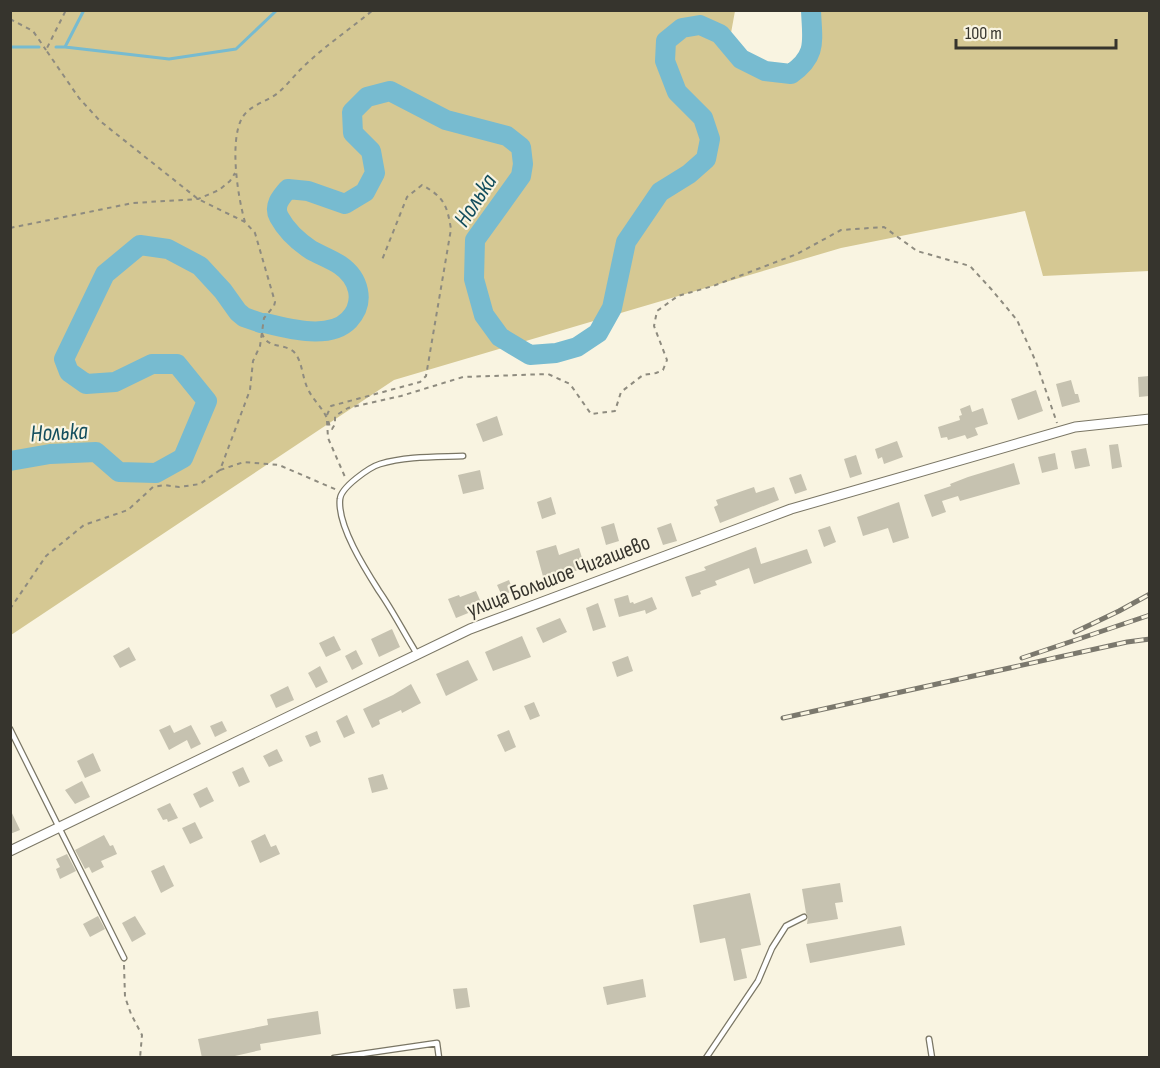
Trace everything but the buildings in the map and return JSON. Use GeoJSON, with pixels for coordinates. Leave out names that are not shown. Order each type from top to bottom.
{"type":"FeatureCollection","features":[{"type":"Feature","properties":{"kind":"street","name":"улица Большое Чигашево"},"geometry":{"type":"LineString","coordinates":[[10,851],[470,629],[791,509],[1075,427],[1149,419]]}},
{"type":"Feature","properties":{"kind":"lane"},"geometry":{"type":"LineString","coordinates":[[417,654],[360,560],[344,523],[339,499],[348,485],[379,464],[405,459],[463,456]]}},
{"type":"Feature","properties":{"kind":"lane"},"geometry":{"type":"LineString","coordinates":[[10,729],[124,958]]}},
{"type":"Feature","properties":{"kind":"lane"},"geometry":{"type":"LineString","coordinates":[[706,1058],[758,981],[772,948],[786,926],[804,917]]}},
{"type":"Feature","properties":{"kind":"lane"},"geometry":{"type":"LineString","coordinates":[[929,1039],[932,1058]]}},
{"type":"Feature","properties":{"kind":"lane"},"geometry":{"type":"LineString","coordinates":[[334,1058],[437,1043],[439,1058]]}},
{"type":"Feature","properties":{"kind":"path"},"geometry":{"type":"LineString","coordinates":[[46,50],[66,10]]}},
{"type":"Feature","properties":{"kind":"path"},"geometry":{"type":"LineString","coordinates":[[245,222],[239,202],[236,170],[239,127],[243,116],[259,103],[278,94],[302,68],[373,10]]}},
{"type":"Feature","properties":{"kind":"path"},"geometry":{"type":"LineString","coordinates":[[10,19],[33,31],[79,98],[100,121],[198,199],[245,222],[255,233],[275,302],[264,318],[260,346],[253,361],[250,390],[220,470]]}},
{"type":"Feature","properties":{"kind":"path"},"geometry":{"type":"LineString","coordinates":[[10,228],[113,206],[198,199],[219,190],[230,181],[236,170]]}},
{"type":"Feature","properties":{"kind":"path"},"geometry":{"type":"LineString","coordinates":[[10,609],[46,556],[84,525],[128,510],[153,487],[200,484],[220,470],[244,462],[279,465],[342,492],[346,475],[328,438],[327,417],[331,406],[420,382],[426,376],[451,229],[447,206],[435,192],[422,185],[407,197],[382,260]]}},
{"type":"Feature","properties":{"kind":"path"},"geometry":{"type":"LineString","coordinates":[[262,333],[264,339],[271,344],[288,348],[298,357],[307,387],[327,417],[332,429],[335,416],[348,408],[401,396],[463,377],[548,374],[570,384],[591,414],[615,411],[621,392],[644,375],[656,374],[663,370],[667,360],[654,326],[657,311],[678,296],[713,286],[797,254],[841,230],[884,227],[917,251],[970,266],[1017,320],[1036,362],[1059,432]]}},
{"type":"Feature","properties":{"kind":"path"},"geometry":{"type":"LineString","coordinates":[[124,958],[125,998],[142,1035],[140,1058]]}},
{"type":"Feature","properties":{"kind":"shaded area"},"geometry":{"type":"Polygon","coordinates":[[[11,10],[735,11],[729,44],[736,52],[756,66],[791,74],[809,54],[812,38],[811,11],[1149,11],[1149,271],[1043,276],[1025,211],[841,248],[394,380],[11,635],[11,10]]]}},
{"type":"Feature","properties":{"kind":"waterway"},"geometry":{"type":"LineString","coordinates":[[56,47],[65,47],[84,10]]}},
{"type":"Feature","properties":{"kind":"waterway"},"geometry":{"type":"LineString","coordinates":[[65,47],[169,59],[236,49],[277,10]]}},
{"type":"Feature","properties":{"kind":"waterway","name":"Нолька"},"geometry":{"type":"LineString","coordinates":[[265,323],[297,330],[331,330],[341,326],[354,313],[359,298],[356,283],[352,277],[340,265],[311,250],[293,235],[279,217],[277,205],[288,189],[308,191],[345,204],[365,192],[375,173],[371,151],[353,133],[352,112],[367,97],[390,91],[446,120],[507,136],[521,147],[523,164],[521,176],[475,240],[474,279],[484,315],[500,337],[530,355],[556,353],[577,347],[598,333],[612,308],[626,242],[660,192],[689,174],[706,159],[710,139],[703,118],[677,92],[665,61],[666,41],[682,28],[700,25],[720,34],[741,59],[765,71],[791,74],[806,60],[812,46],[811,10]]}},
{"type":"Feature","properties":{"kind":"waterway"},"geometry":{"type":"LineString","coordinates":[[10,47],[39,47]]}},
{"type":"Feature","properties":{"kind":"waterway","name":"Нолька"},"geometry":{"type":"LineString","coordinates":[[10,461],[50,454],[96,452],[119,472],[156,473],[183,458],[207,401],[177,364],[152,364],[115,382],[86,384],[69,372],[64,359],[105,274],[140,245],[168,249],[200,266],[223,291],[238,312],[244,317],[261,323]]}},
{"type":"Feature","properties":{"kind":"railway"},"geometry":{"type":"LineString","coordinates":[[1075,632],[1150,594]]}},
{"type":"Feature","properties":{"kind":"railway"},"geometry":{"type":"LineString","coordinates":[[1022,658],[1150,615]]}},
{"type":"Feature","properties":{"kind":"railway"},"geometry":{"type":"LineString","coordinates":[[783,718],[1127,642],[1150,639]]}}]}
